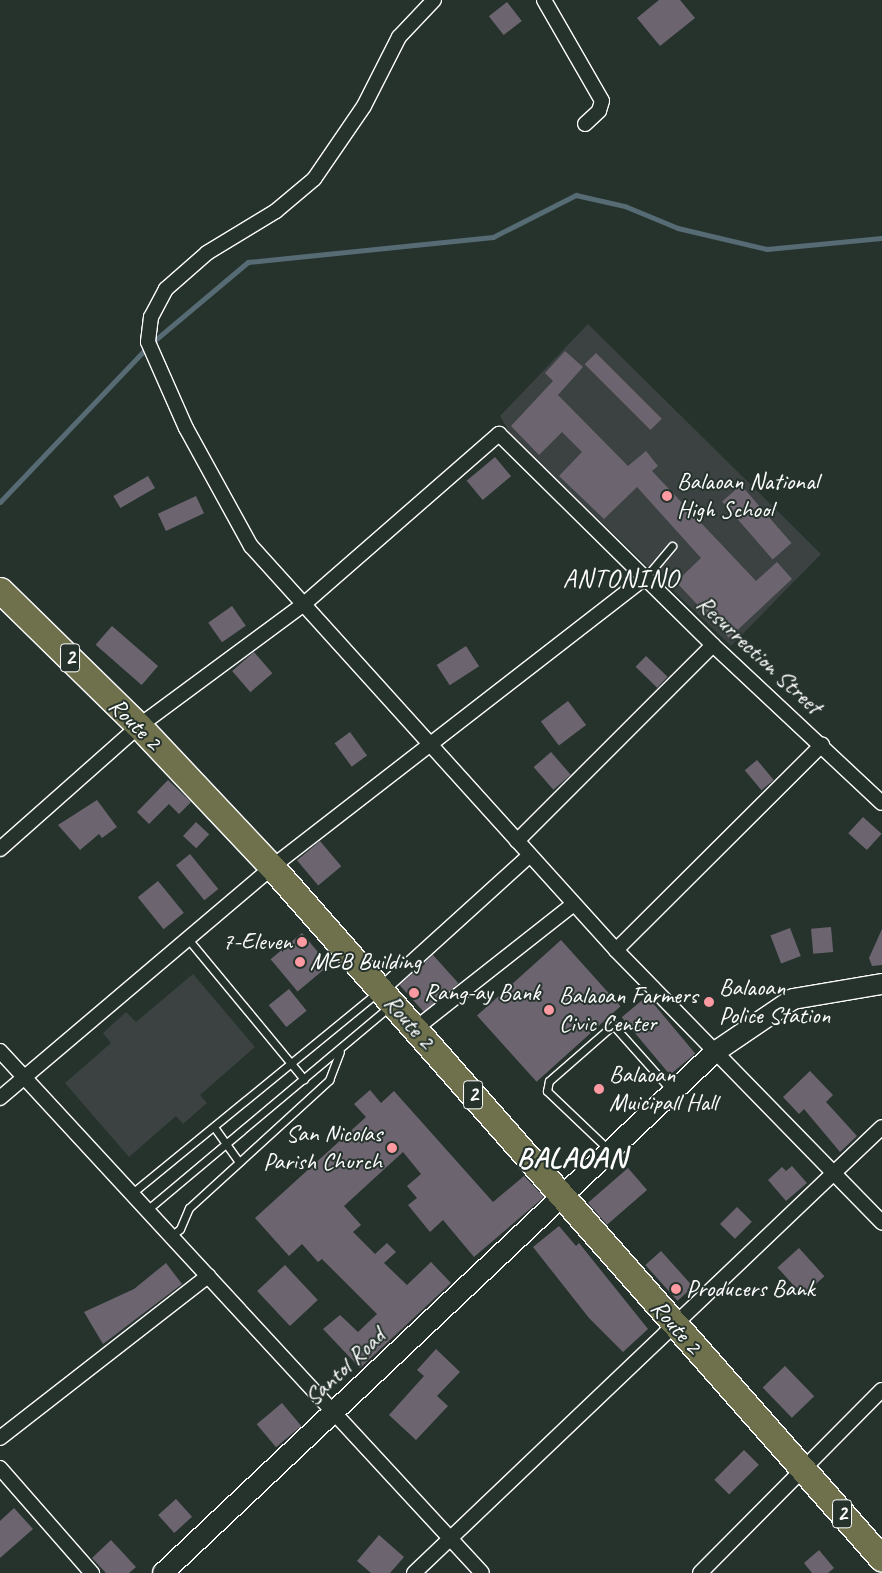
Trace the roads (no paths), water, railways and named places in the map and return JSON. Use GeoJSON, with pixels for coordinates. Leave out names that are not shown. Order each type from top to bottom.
{"type":"FeatureCollection","features":[{"type":"Feature","properties":{"kind":"highway","name":"Route 2"},"geometry":{"type":"LineString","coordinates":[[0,590],[139,726],[272,867],[802,1470]]}},
{"type":"Feature","properties":{"kind":"highway","name":"2"},"geometry":{"type":"LineString","coordinates":[[802,1470],[882,1559]]}},
{"type":"Feature","properties":{"kind":"main road","name":"Santol Road"},"geometry":{"type":"LineString","coordinates":[[163,1573],[715,1052],[793,1000],[882,984]]}},
{"type":"Feature","properties":{"kind":"street"},"geometry":{"type":"LineString","coordinates":[[434,0],[399,38],[364,106],[314,179],[276,211],[207,253],[166,289],[147,332],[163,380],[241,533],[616,950],[835,1172],[882,1223]]}},
{"type":"Feature","properties":{"kind":"street"},"geometry":{"type":"LineString","coordinates":[[544,0],[602,101],[599,111],[584,124]]}},
{"type":"Feature","properties":{"kind":"street","name":"Resurrection Street"},"geometry":{"type":"LineString","coordinates":[[304,604],[499,434],[713,645],[882,803]]}},
{"type":"Feature","properties":{"kind":"street"},"geometry":{"type":"LineString","coordinates":[[0,1098],[272,867],[429,741],[645,578]]}},
{"type":"Feature","properties":{"kind":"street"},"geometry":{"type":"LineString","coordinates":[[0,849],[139,726],[304,604]]}},
{"type":"Feature","properties":{"kind":"street"},"geometry":{"type":"LineString","coordinates":[[517,841],[713,645]]}},
{"type":"Feature","properties":{"kind":"street"},"geometry":{"type":"LineString","coordinates":[[616,950],[822,745]]}},
{"type":"Feature","properties":{"kind":"street"},"geometry":{"type":"LineString","coordinates":[[386,997],[530,855]]}},
{"type":"Feature","properties":{"kind":"street"},"geometry":{"type":"LineString","coordinates":[[415,1029],[574,904]]}},
{"type":"Feature","properties":{"kind":"street"},"geometry":{"type":"LineString","coordinates":[[0,1050],[208,1276],[335,1410],[482,1573]]}},
{"type":"Feature","properties":{"kind":"street"},"geometry":{"type":"LineString","coordinates":[[414,1573],[673,1323],[882,1127]]}},
{"type":"Feature","properties":{"kind":"street"},"geometry":{"type":"LineString","coordinates":[[0,1438],[208,1276]]}},
{"type":"Feature","properties":{"kind":"street"},"geometry":{"type":"LineString","coordinates":[[700,1573],[882,1390]]}},
{"type":"Feature","properties":{"kind":"street"},"geometry":{"type":"LineString","coordinates":[[0,1468],[92,1573]]}},
{"type":"Feature","properties":{"kind":"lane"},"geometry":{"type":"LineString","coordinates":[[645,578],[672,546]]}},
{"type":"Feature","properties":{"kind":"lane"},"geometry":{"type":"LineString","coordinates":[[188,939],[304,1079]]}},
{"type":"Feature","properties":{"kind":"lane"},"geometry":{"type":"LineString","coordinates":[[147,1210],[340,1051],[386,997]]}},
{"type":"Feature","properties":{"kind":"lane"},"geometry":{"type":"LineString","coordinates":[[132,1194],[291,1064],[386,997]]}},
{"type":"Feature","properties":{"kind":"lane"},"geometry":{"type":"LineString","coordinates":[[611,1152],[547,1091],[549,1081],[613,1024],[673,1092]]}},
{"type":"Feature","properties":{"kind":"lane"},"geometry":{"type":"LineString","coordinates":[[171,1236],[180,1229],[189,1208],[328,1080],[340,1051]]}},
{"type":"Feature","properties":{"kind":"lane"},"geometry":{"type":"LineString","coordinates":[[214,1127],[239,1162]]}},
{"type":"Feature","properties":{"kind":"waterway"},"geometry":{"type":"LineString","coordinates":[[153,342],[248,262],[493,237],[576,195],[625,206],[678,228],[767,249],[882,238]]}},
{"type":"Feature","properties":{"kind":"waterway"},"geometry":{"type":"LineString","coordinates":[[0,502],[145,350]]}},
{"type":"Feature","properties":{"kind":"place","name":"Balaoan National High School"},"geometry":{"type":"Point","coordinates":[667,496]}},
{"type":"Feature","properties":{"kind":"place","name":"7-Eleven"},"geometry":{"type":"Point","coordinates":[302,942]}},
{"type":"Feature","properties":{"kind":"place","name":"MEB Building"},"geometry":{"type":"Point","coordinates":[300,962]}},
{"type":"Feature","properties":{"kind":"place","name":"Rang-ay Bank"},"geometry":{"type":"Point","coordinates":[414,993]}},
{"type":"Feature","properties":{"kind":"place","name":"Balaoan Police Station"},"geometry":{"type":"Point","coordinates":[709,1002]}},
{"type":"Feature","properties":{"kind":"place","name":"Balaoan Farmers Civic Center"},"geometry":{"type":"Point","coordinates":[549,1010]}},
{"type":"Feature","properties":{"kind":"place","name":"Balaoan Muicipall Hall"},"geometry":{"type":"Point","coordinates":[599,1089]}},
{"type":"Feature","properties":{"kind":"place","name":"San Nicolas Parish Church"},"geometry":{"type":"Point","coordinates":[392,1148]}},
{"type":"Feature","properties":{"kind":"place","name":"Producers Bank"},"geometry":{"type":"Point","coordinates":[676,1289]}},
{"type":"Feature","properties":{"kind":"district","name":"ANTONINO"},"geometry":{"type":"Point","coordinates":[621,579]}},
{"type":"Feature","properties":{"kind":"district","name":"BALAOAN"},"geometry":{"type":"Point","coordinates":[572,1158]}}]}
